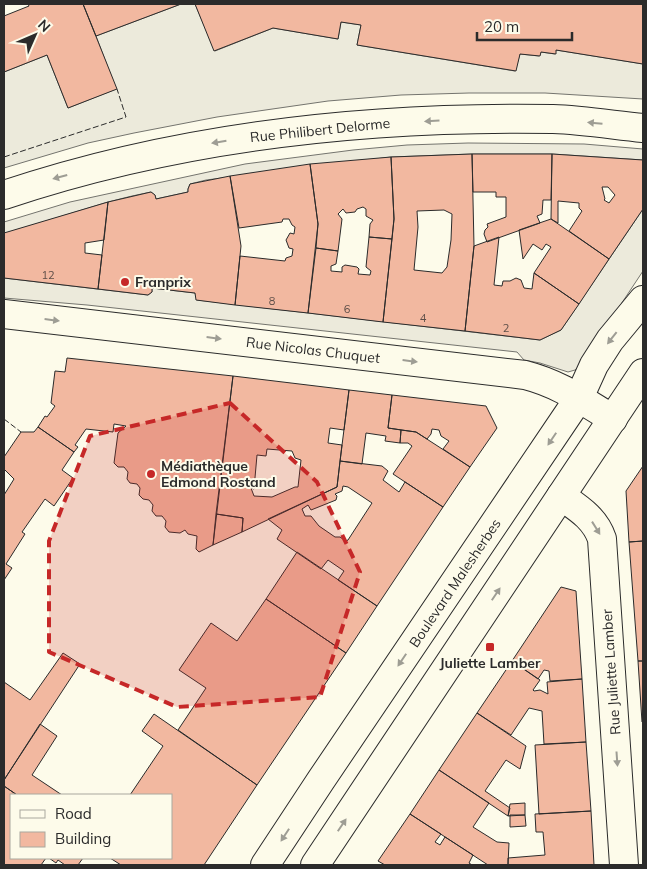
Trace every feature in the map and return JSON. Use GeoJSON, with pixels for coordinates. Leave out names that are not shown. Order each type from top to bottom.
{"type":"FeatureCollection","features":[{"type":"Feature","properties":{"kind":"street","name":"Rue Philibert Delorme"},"geometry":{"type":"LineString","coordinates":[[4,195],[46,181],[134,157],[262,135],[359,125],[454,120],[554,119],[643,128]]}},
{"type":"Feature","properties":{"kind":"street","name":"Boulevard Malesherbes"},"geometry":{"type":"LineString","coordinates":[[265,865],[579,398],[594,364],[610,340],[643,300]]}},
{"type":"Feature","properties":{"kind":"street","name":"Rue Nicolas Chuquet"},"geometry":{"type":"LineString","coordinates":[[4,314],[506,372],[547,380],[613,418]]}},
{"type":"Feature","properties":{"kind":"street"},"geometry":{"type":"LineString","coordinates":[[315,865],[643,373]]}},
{"type":"Feature","properties":{"kind":"street","name":"Rue Juliette Lamber"},"geometry":{"type":"LineString","coordinates":[[561,496],[588,516],[602,538],[624,865]]}},
{"type":"Feature","properties":{"kind":"highlighted area"},"geometry":{"type":"Polygon","coordinates":[[[230,403],[317,482],[360,572],[320,697],[177,707],[49,652],[49,541],[90,436],[230,403]]]}},
{"type":"Feature","properties":{"kind":"shaded area"},"geometry":{"type":"Polygon","coordinates":[[[181,4],[195,4],[215,51],[273,28],[338,39],[341,22],[361,25],[357,45],[515,71],[520,54],[539,56],[541,52],[555,54],[556,50],[643,64],[643,99],[545,93],[469,93],[401,95],[328,101],[217,117],[134,133],[88,143],[4,168],[4,72],[47,55],[68,108],[116,89],[96,36],[181,4]]]}},
{"type":"Feature","properties":{"kind":"shaded area"},"geometry":{"type":"Polygon","coordinates":[[[468,143],[584,144],[643,149],[643,160],[552,154],[391,157],[206,180],[190,184],[188,192],[156,199],[155,195],[151,192],[132,196],[4,234],[4,222],[70,202],[245,164],[353,150],[407,145],[468,143]]]}},
{"type":"Feature","properties":{"kind":"shaded area"},"geometry":{"type":"Polygon","coordinates":[[[643,209],[643,271],[580,366],[568,372],[524,360],[517,352],[87,305],[4,298],[4,278],[148,295],[152,292],[152,288],[195,293],[197,300],[540,340],[561,330],[643,209]]]}},
{"type":"Feature","properties":{"kind":"building"},"geometry":{"type":"Polygon","coordinates":[[[28,4],[83,4],[117,89],[68,108],[47,55],[4,72],[4,16],[29,6],[28,4]]]}},
{"type":"Feature","properties":{"kind":"building"},"geometry":{"type":"Polygon","coordinates":[[[83,4],[181,4],[96,36],[83,4]]]}},
{"type":"Feature","properties":{"kind":"building"},"geometry":{"type":"Polygon","coordinates":[[[195,4],[643,4],[643,64],[556,50],[556,54],[541,52],[540,56],[520,54],[516,71],[357,45],[361,25],[341,22],[338,39],[273,28],[214,51],[195,4]]]}},
{"type":"Feature","properties":{"kind":"building"},"geometry":{"type":"Polygon","coordinates":[[[472,154],[474,246],[465,331],[383,322],[394,219],[391,157],[472,154]],[[444,210],[417,211],[418,227],[414,270],[442,273],[447,267],[452,214],[444,210]]]}},
{"type":"Feature","properties":{"kind":"building"},"geometry":{"type":"Polygon","coordinates":[[[472,154],[552,154],[551,200],[543,200],[542,214],[537,216],[540,223],[487,242],[484,234],[488,227],[487,224],[506,217],[506,197],[496,197],[496,192],[473,192],[472,154]]]}},
{"type":"Feature","properties":{"kind":"building"},"geometry":{"type":"Polygon","coordinates":[[[552,154],[643,160],[643,209],[609,259],[569,231],[582,211],[579,208],[579,203],[558,201],[558,223],[551,219],[552,154]],[[602,187],[604,200],[609,203],[615,195],[608,187],[602,187]]]}},
{"type":"Feature","properties":{"kind":"building"},"geometry":{"type":"Polygon","coordinates":[[[391,157],[394,219],[392,239],[369,237],[370,224],[373,220],[366,216],[366,209],[363,207],[355,212],[346,213],[343,209],[338,214],[342,219],[338,251],[316,248],[318,224],[310,164],[391,157]]]}},
{"type":"Feature","properties":{"kind":"building"},"geometry":{"type":"Polygon","coordinates":[[[310,164],[318,224],[308,313],[235,305],[240,256],[285,261],[286,258],[292,256],[293,249],[289,248],[286,240],[290,233],[294,234],[295,227],[289,219],[283,219],[282,222],[239,228],[230,176],[310,164]]]}},
{"type":"Feature","properties":{"kind":"building"},"geometry":{"type":"Polygon","coordinates":[[[230,176],[241,246],[235,305],[196,300],[195,293],[152,288],[152,292],[148,295],[98,289],[108,202],[151,192],[155,195],[156,199],[188,192],[190,184],[230,176]]]}},
{"type":"Feature","properties":{"kind":"building"},"geometry":{"type":"Polygon","coordinates":[[[108,202],[104,240],[85,243],[85,253],[102,255],[98,289],[4,278],[4,233],[108,202]]]}},
{"type":"Feature","properties":{"kind":"building"},"geometry":{"type":"Polygon","coordinates":[[[551,219],[609,259],[579,304],[534,273],[551,247],[546,244],[542,250],[533,244],[523,259],[519,230],[551,219]]]}},
{"type":"Feature","properties":{"kind":"building"},"geometry":{"type":"Polygon","coordinates":[[[369,237],[392,239],[383,322],[308,313],[316,248],[338,251],[336,264],[331,266],[331,271],[342,272],[342,267],[345,265],[357,267],[359,269],[358,274],[370,275],[371,271],[366,267],[369,237]]]}},
{"type":"Feature","properties":{"kind":"building"},"geometry":{"type":"Polygon","coordinates":[[[499,237],[494,285],[502,286],[503,281],[510,281],[516,278],[521,280],[524,288],[532,289],[534,273],[579,304],[561,330],[540,340],[465,331],[474,246],[499,237]]]}},
{"type":"Feature","properties":{"kind":"building"},"geometry":{"type":"Polygon","coordinates":[[[67,358],[233,376],[213,545],[199,552],[196,549],[197,536],[188,534],[185,530],[180,533],[169,532],[165,527],[166,521],[162,516],[156,516],[152,511],[153,505],[149,500],[143,499],[139,495],[140,488],[137,484],[130,483],[127,479],[128,472],[124,467],[118,467],[114,463],[118,433],[126,426],[114,424],[113,432],[86,429],[75,445],[78,447],[74,452],[38,427],[55,406],[51,403],[55,371],[65,372],[67,358]]]}},
{"type":"Feature","properties":{"kind":"building"},"geometry":{"type":"Polygon","coordinates":[[[233,376],[349,390],[344,430],[330,428],[328,443],[342,445],[337,487],[242,532],[243,518],[216,514],[233,376]],[[267,449],[266,456],[257,455],[254,489],[251,488],[254,496],[272,497],[298,487],[301,460],[295,458],[292,451],[267,449]]]}},
{"type":"Feature","properties":{"kind":"building"},"geometry":{"type":"Polygon","coordinates":[[[349,390],[392,395],[388,428],[401,430],[400,443],[385,441],[386,436],[366,433],[362,464],[340,461],[349,390]]]}},
{"type":"Feature","properties":{"kind":"building"},"geometry":{"type":"Polygon","coordinates":[[[392,395],[486,406],[497,428],[470,467],[443,449],[449,441],[441,436],[439,430],[432,429],[427,439],[416,432],[388,428],[392,395]]]}},
{"type":"Feature","properties":{"kind":"building"},"geometry":{"type":"Polygon","coordinates":[[[38,427],[74,452],[62,470],[73,478],[54,506],[45,499],[22,532],[25,534],[6,564],[12,568],[4,580],[4,495],[14,479],[4,469],[4,457],[21,432],[34,432],[38,427]]]}},
{"type":"Feature","properties":{"kind":"building"},"geometry":{"type":"Polygon","coordinates":[[[401,430],[416,432],[470,467],[443,507],[393,474],[412,446],[408,443],[400,443],[401,430]]]}},
{"type":"Feature","properties":{"kind":"building"},"geometry":{"type":"Polygon","coordinates":[[[340,461],[382,466],[388,471],[383,480],[399,492],[405,482],[443,507],[377,606],[338,580],[344,571],[328,560],[321,569],[277,539],[282,530],[268,519],[337,487],[340,461]],[[343,486],[342,491],[335,494],[337,496],[336,500],[311,510],[308,505],[302,509],[305,516],[311,516],[319,526],[335,537],[340,537],[346,541],[372,503],[348,487],[343,486]]]}},
{"type":"Feature","properties":{"kind":"building"},"geometry":{"type":"Polygon","coordinates":[[[643,466],[643,541],[629,542],[626,491],[643,466]]]}},
{"type":"Feature","properties":{"kind":"building"},"geometry":{"type":"Polygon","coordinates":[[[216,514],[243,518],[242,532],[213,545],[216,514]]]}},
{"type":"Feature","properties":{"kind":"building"},"geometry":{"type":"Polygon","coordinates":[[[643,541],[643,661],[638,661],[629,542],[643,541]]]}},
{"type":"Feature","properties":{"kind":"building"},"geometry":{"type":"Polygon","coordinates":[[[297,552],[377,606],[346,653],[266,599],[297,552]]]}},
{"type":"Feature","properties":{"kind":"building"},"geometry":{"type":"Polygon","coordinates":[[[561,587],[576,591],[582,679],[550,681],[549,671],[544,670],[538,679],[512,661],[561,587]]]}},
{"type":"Feature","properties":{"kind":"building"},"geometry":{"type":"Polygon","coordinates":[[[266,599],[346,653],[257,785],[178,730],[206,688],[179,670],[211,623],[237,641],[266,599]]]}},
{"type":"Feature","properties":{"kind":"building"},"geometry":{"type":"Polygon","coordinates":[[[63,653],[80,664],[4,780],[4,682],[30,700],[63,653]]]}},
{"type":"Feature","properties":{"kind":"building"},"geometry":{"type":"Polygon","coordinates":[[[512,661],[540,680],[534,691],[540,690],[548,694],[547,682],[582,679],[586,742],[544,744],[542,711],[529,708],[511,735],[477,713],[512,661]]]}},
{"type":"Feature","properties":{"kind":"building"},"geometry":{"type":"Polygon","coordinates":[[[638,661],[643,661],[643,722],[642,722],[638,661]]]}},
{"type":"Feature","properties":{"kind":"building"},"geometry":{"type":"Polygon","coordinates":[[[477,713],[526,746],[520,769],[506,760],[485,791],[510,808],[508,816],[439,770],[477,713]]]}},
{"type":"Feature","properties":{"kind":"building"},"geometry":{"type":"Polygon","coordinates":[[[154,714],[257,785],[204,865],[121,865],[112,859],[172,859],[172,794],[131,794],[163,746],[142,731],[154,714]]]}},
{"type":"Feature","properties":{"kind":"building"},"geometry":{"type":"Polygon","coordinates":[[[40,724],[57,736],[32,775],[60,794],[16,794],[4,786],[4,780],[40,724]]]}},
{"type":"Feature","properties":{"kind":"building"},"geometry":{"type":"Polygon","coordinates":[[[586,742],[591,811],[539,814],[535,745],[586,742]]]}},
{"type":"Feature","properties":{"kind":"building"},"geometry":{"type":"Polygon","coordinates":[[[439,770],[489,803],[473,827],[497,842],[509,843],[508,865],[488,865],[410,814],[439,770]]]}},
{"type":"Feature","properties":{"kind":"building"},"geometry":{"type":"Polygon","coordinates":[[[4,786],[16,794],[10,794],[10,859],[45,859],[41,865],[4,865],[4,786]]]}},
{"type":"Feature","properties":{"kind":"building"},"geometry":{"type":"Polygon","coordinates":[[[525,803],[525,815],[508,816],[510,804],[525,803]]]}},
{"type":"Feature","properties":{"kind":"building"},"geometry":{"type":"Polygon","coordinates":[[[591,811],[594,865],[508,865],[508,858],[545,855],[543,832],[536,832],[535,814],[591,811]]]}},
{"type":"Feature","properties":{"kind":"building"},"geometry":{"type":"Polygon","coordinates":[[[410,814],[441,834],[435,842],[440,845],[445,837],[473,855],[469,863],[472,865],[385,865],[378,861],[410,814]]]}},
{"type":"Feature","properties":{"kind":"building"},"geometry":{"type":"Polygon","coordinates":[[[510,815],[525,815],[526,826],[510,827],[510,815]]]}},
{"type":"Feature","properties":{"kind":"building"},"geometry":{"type":"Polygon","coordinates":[[[50,859],[82,859],[78,865],[65,865],[58,860],[56,863],[50,859]]]}},
{"type":"Feature","properties":{"kind":"fence"},"geometry":{"type":"LineString","coordinates":[[4,157],[126,117],[117,89]]}},
{"type":"Feature","properties":{"kind":"fence"},"geometry":{"type":"LineString","coordinates":[[4,419],[21,432]]}},
{"type":"Feature","properties":{"kind":"place","name":"Franprix"},"geometry":{"type":"Point","coordinates":[125,282]}},
{"type":"Feature","properties":{"kind":"place","name":"Médiathèque Edmond Rostand"},"geometry":{"type":"Point","coordinates":[151,474]}},
{"type":"Feature","properties":{"kind":"place","name":"Juliette Lamber"},"geometry":{"type":"Point","coordinates":[490,647]}}]}
